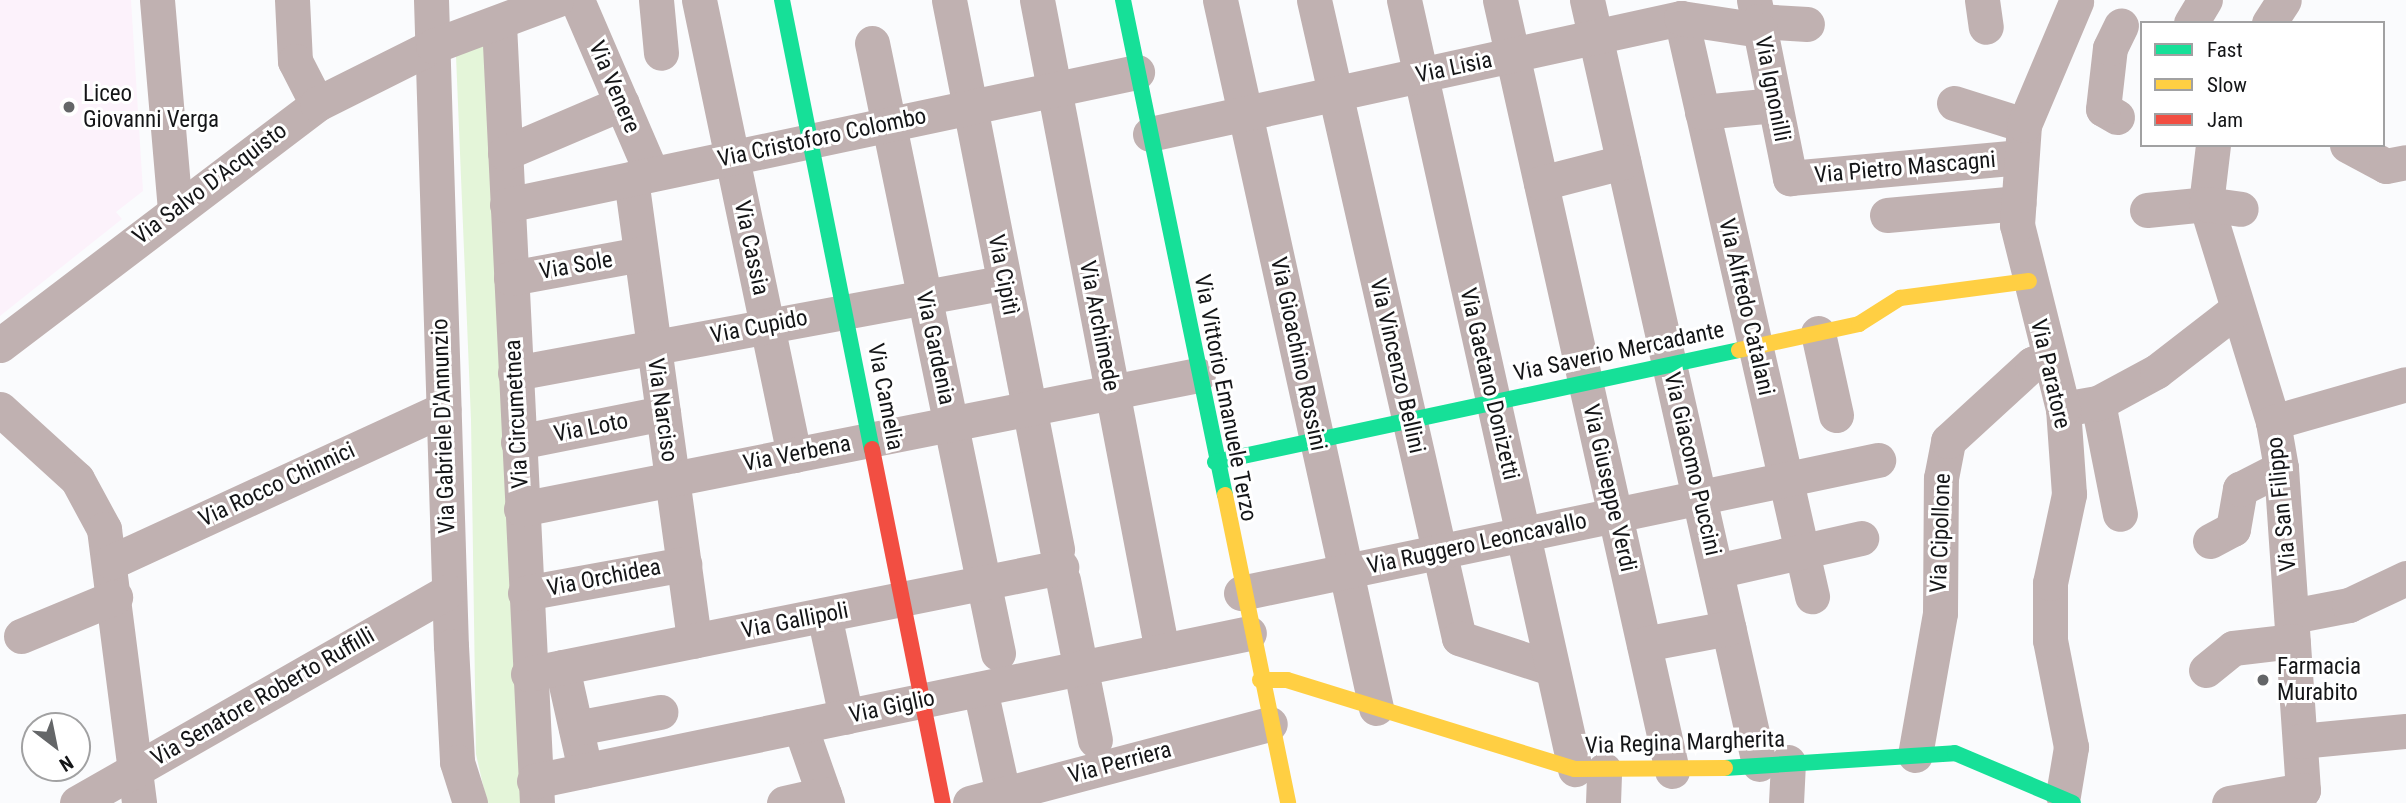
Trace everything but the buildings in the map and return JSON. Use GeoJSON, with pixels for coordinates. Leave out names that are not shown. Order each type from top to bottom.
{"type":"FeatureCollection","features":[{"type":"Feature","properties":{"kind":"street"},"geometry":{"type":"LineString","coordinates":[[157,0],[175,208]]}},
{"type":"Feature","properties":{"kind":"street"},"geometry":{"type":"LineString","coordinates":[[292,0],[295,61],[317,104]]}},
{"type":"Feature","properties":{"kind":"street","name":"Via Gabriele D'Annunzio"},"geometry":{"type":"LineString","coordinates":[[431,0],[448,591],[457,762],[470,803]]}},
{"type":"Feature","properties":{"kind":"street","name":"Via Salvo D'Acquisto"},"geometry":{"type":"LineString","coordinates":[[0,345],[175,208],[317,104],[433,46],[505,15],[556,0]]}},
{"type":"Feature","properties":{"kind":"street","name":"Via Venere"},"geometry":{"type":"LineString","coordinates":[[577,0],[622,103],[641,176]]}},
{"type":"Feature","properties":{"kind":"street","name":"Via Cassia"},"geometry":{"type":"LineString","coordinates":[[699,0],[794,455]]}},
{"type":"Feature","properties":{"kind":"street","name":"Via Camelia"},"geometry":{"type":"LineString","coordinates":[[782,0],[943,803]]}},
{"type":"Feature","properties":{"kind":"street","name":"Via Cipitì"},"geometry":{"type":"LineString","coordinates":[[949,0],[1095,740]]}},
{"type":"Feature","properties":{"kind":"street","name":"Via Archimede"},"geometry":{"type":"LineString","coordinates":[[1037,0],[1162,651]]}},
{"type":"Feature","properties":{"kind":"street","name":"Via Vittorio Emanuele Terzo"},"geometry":{"type":"LineString","coordinates":[[1123,0],[1249,633],[1288,803]]}},
{"type":"Feature","properties":{"kind":"street","name":"Via Gioachino Rossini"},"geometry":{"type":"LineString","coordinates":[[1220,0],[1376,708]]}},
{"type":"Feature","properties":{"kind":"street","name":"Via Vincenzo Bellini"},"geometry":{"type":"LineString","coordinates":[[1314,0],[1458,638],[1551,668]]}},
{"type":"Feature","properties":{"kind":"street","name":"Via Gaetano Donizetti"},"geometry":{"type":"LineString","coordinates":[[1404,0],[1551,668],[1594,780]]}},
{"type":"Feature","properties":{"kind":"street","name":"Via Giuseppe Verdi"},"geometry":{"type":"LineString","coordinates":[[1500,0],[1672,771]]}},
{"type":"Feature","properties":{"kind":"street","name":"Via Giacomo Puccini"},"geometry":{"type":"LineString","coordinates":[[1587,0],[1729,628],[1786,803]]}},
{"type":"Feature","properties":{"kind":"street"},"geometry":{"type":"LineString","coordinates":[[2192,21],[2206,0]]}},
{"type":"Feature","properties":{"kind":"street"},"geometry":{"type":"LineString","coordinates":[[2270,21],[2284,0]]}},
{"type":"Feature","properties":{"kind":"street"},"geometry":{"type":"LineString","coordinates":[[2074,1],[2132,31],[2110,48],[2103,109],[2117,117]]}},
{"type":"Feature","properties":{"kind":"street","name":"Via Paratore"},"geometry":{"type":"LineString","coordinates":[[2068,799],[2071,747],[2050,640],[2050,596],[2069,494],[2063,410],[2029,281],[2018,203],[2023,141],[2074,1]]}},
{"type":"Feature","properties":{"kind":"street"},"geometry":{"type":"LineString","coordinates":[[661,52],[667,3]]}},
{"type":"Feature","properties":{"kind":"street","name":"Via Circumetnea"},"geometry":{"type":"LineString","coordinates":[[505,15],[507,205],[528,674],[536,792]]}},
{"type":"Feature","properties":{"kind":"street","name":"Via Lisia"},"geometry":{"type":"LineString","coordinates":[[1150,134],[1681,18],[1757,17],[1807,24]]}},
{"type":"Feature","properties":{"kind":"street","name":"Via Ignonilli"},"geometry":{"type":"LineString","coordinates":[[1757,17],[1790,178]]}},
{"type":"Feature","properties":{"kind":"street","name":"Via Alfredo Catalani"},"geometry":{"type":"LineString","coordinates":[[1681,18],[1812,596]]}},
{"type":"Feature","properties":{"kind":"street","name":"Via Gardenia"},"geometry":{"type":"LineString","coordinates":[[872,43],[998,653]]}},
{"type":"Feature","properties":{"kind":"street","name":"Via Cristoforo Colombo"},"geometry":{"type":"LineString","coordinates":[[507,205],[1137,72]]}},
{"type":"Feature","properties":{"kind":"street"},"geometry":{"type":"LineString","coordinates":[[505,153],[622,103]]}},
{"type":"Feature","properties":{"kind":"street"},"geometry":{"type":"LineString","coordinates":[[1954,103],[2023,141]]}},
{"type":"Feature","properties":{"kind":"street"},"geometry":{"type":"LineString","coordinates":[[1702,112],[1775,105]]}},
{"type":"Feature","properties":{"kind":"street","name":"Via Pietro Mascagni"},"geometry":{"type":"LineString","coordinates":[[1790,178],[2023,141]]}},
{"type":"Feature","properties":{"kind":"street","name":"Via San Filippo"},"geometry":{"type":"LineString","coordinates":[[2213,147],[2206,204],[2236,310],[2273,422],[2281,468],[2303,790],[2228,803]]}},
{"type":"Feature","properties":{"kind":"street"},"geometry":{"type":"LineString","coordinates":[[2351,147],[2386,166],[2406,162]]}},
{"type":"Feature","properties":{"kind":"street"},"geometry":{"type":"LineString","coordinates":[[1541,183],[1623,163]]}},
{"type":"Feature","properties":{"kind":"street","name":"Via Narciso"},"geometry":{"type":"LineString","coordinates":[[641,176],[641,254],[694,641]]}},
{"type":"Feature","properties":{"kind":"street"},"geometry":{"type":"LineString","coordinates":[[1887,215],[2018,203]]}},
{"type":"Feature","properties":{"kind":"street"},"geometry":{"type":"LineString","coordinates":[[2147,210],[2206,204],[2241,208]]}},
{"type":"Feature","properties":{"kind":"street","name":"Via Sole"},"geometry":{"type":"LineString","coordinates":[[510,278],[641,254]]}},
{"type":"Feature","properties":{"kind":"street","name":"Via Saverio Mercadante"},"geometry":{"type":"LineString","coordinates":[[1215,462],[1859,324],[1900,298],[2029,281]]}},
{"type":"Feature","properties":{"kind":"street","name":"Via Cupido"},"geometry":{"type":"LineString","coordinates":[[515,373],[1004,282]]}},
{"type":"Feature","properties":{"kind":"street"},"geometry":{"type":"LineString","coordinates":[[2063,410],[2098,403],[2157,371],[2236,310]]}},
{"type":"Feature","properties":{"kind":"street"},"geometry":{"type":"LineString","coordinates":[[1818,332],[1836,415]]}},
{"type":"Feature","properties":{"kind":"street","name":"Via Cipollone"},"geometry":{"type":"LineString","coordinates":[[1915,755],[1940,613],[1941,478],[1948,441],[2032,364],[2048,357]]}},
{"type":"Feature","properties":{"kind":"street","name":"Via Verbena"},"geometry":{"type":"LineString","coordinates":[[521,509],[1198,375]]}},
{"type":"Feature","properties":{"kind":"street"},"geometry":{"type":"LineString","coordinates":[[2273,422],[2406,384]]}},
{"type":"Feature","properties":{"kind":"street"},"geometry":{"type":"LineString","coordinates":[[2098,403],[2120,514]]}},
{"type":"Feature","properties":{"kind":"street"},"geometry":{"type":"LineString","coordinates":[[0,409],[77,479],[104,529],[111,562],[135,788]]}},
{"type":"Feature","properties":{"kind":"street","name":"Via Rocco Chinnici"},"geometry":{"type":"LineString","coordinates":[[111,562],[444,409]]}},
{"type":"Feature","properties":{"kind":"street","name":"Via Loto"},"geometry":{"type":"LineString","coordinates":[[518,442],[663,413]]}},
{"type":"Feature","properties":{"kind":"street","name":"Via Ruggero Leoncavallo"},"geometry":{"type":"LineString","coordinates":[[1241,593],[1878,460]]}},
{"type":"Feature","properties":{"kind":"street"},"geometry":{"type":"LineString","coordinates":[[2210,541],[2233,529],[2240,489],[2281,468]]}},
{"type":"Feature","properties":{"kind":"street"},"geometry":{"type":"LineString","coordinates":[[1716,572],[1861,538]]}},
{"type":"Feature","properties":{"kind":"street","name":"Via Orchidea"},"geometry":{"type":"LineString","coordinates":[[525,593],[684,564]]}},
{"type":"Feature","properties":{"kind":"street","name":"Via Gallipoli"},"geometry":{"type":"LineString","coordinates":[[528,674],[984,583],[1060,565]]}},
{"type":"Feature","properties":{"kind":"street"},"geometry":{"type":"LineString","coordinates":[[2206,670],[2233,648],[2293,629],[2406,578]]}},
{"type":"Feature","properties":{"kind":"street","name":"Via Senatore Roberto Ruffilli"},"geometry":{"type":"LineString","coordinates":[[77,803],[135,788],[448,591]]}},
{"type":"Feature","properties":{"kind":"street"},"geometry":{"type":"LineString","coordinates":[[21,636],[115,597]]}},
{"type":"Feature","properties":{"kind":"street"},"geometry":{"type":"LineString","coordinates":[[824,615],[846,717]]}},
{"type":"Feature","properties":{"kind":"street"},"geometry":{"type":"LineString","coordinates":[[1644,644],[1729,628]]}},
{"type":"Feature","properties":{"kind":"street","name":"Via Giglio"},"geometry":{"type":"LineString","coordinates":[[536,792],[585,770],[1249,633]]}},
{"type":"Feature","properties":{"kind":"street"},"geometry":{"type":"LineString","coordinates":[[562,667],[585,770]]}},
{"type":"Feature","properties":{"kind":"street","name":"Via Regina Margherita"},"geometry":{"type":"LineString","coordinates":[[1260,680],[1287,680],[1594,780],[1773,763],[1955,753],[2068,799]]}},
{"type":"Feature","properties":{"kind":"street"},"geometry":{"type":"LineString","coordinates":[[980,689],[986,799]]}},
{"type":"Feature","properties":{"kind":"street"},"geometry":{"type":"LineString","coordinates":[[576,728],[660,712]]}},
{"type":"Feature","properties":{"kind":"street","name":"Via Perriera"},"geometry":{"type":"LineString","coordinates":[[986,799],[1050,793],[1270,724]]}},
{"type":"Feature","properties":{"kind":"street"},"geometry":{"type":"LineString","coordinates":[[784,803],[826,799],[800,726]]}},
{"type":"Feature","properties":{"kind":"street"},"geometry":{"type":"LineString","coordinates":[[2300,741],[2406,731]]}},
{"type":"Feature","properties":{"kind":"shaded area","name":"Liceo Giovanni Verga"},"geometry":{"type":"Polygon","coordinates":[[[0,0],[131,0],[143,191],[116,212],[122,219],[0,316],[0,0]]]}},
{"type":"Feature","properties":{"kind":"green space"},"geometry":{"type":"Polygon","coordinates":[[[491,41],[530,803],[487,803],[476,754],[471,420],[456,56],[491,41]]]}},
{"type":"Feature","properties":{"kind":"traffic: fast"},"geometry":{"type":"LineString","coordinates":[[782,0],[872,449]]}},
{"type":"Feature","properties":{"kind":"traffic: fast"},"geometry":{"type":"LineString","coordinates":[[1123,0],[1225,495]]}},
{"type":"Feature","properties":{"kind":"traffic: fast"},"geometry":{"type":"LineString","coordinates":[[1215,462],[1739,350]]}},
{"type":"Feature","properties":{"kind":"traffic: fast"},"geometry":{"type":"LineString","coordinates":[[1725,768],[1955,753],[2073,803]]}},
{"type":"Feature","properties":{"kind":"traffic: slow"},"geometry":{"type":"LineString","coordinates":[[1739,350],[1859,324],[1900,298],[2029,281]]}},
{"type":"Feature","properties":{"kind":"traffic: slow"},"geometry":{"type":"LineString","coordinates":[[1225,495],[1288,803]]}},
{"type":"Feature","properties":{"kind":"traffic: slow"},"geometry":{"type":"LineString","coordinates":[[1260,680],[1287,680],[1575,769],[1725,768]]}},
{"type":"Feature","properties":{"kind":"traffic: jam"},"geometry":{"type":"LineString","coordinates":[[872,449],[943,803]]}},
{"type":"Feature","properties":{"kind":"place","name":"Liceo Giovanni Verga"},"geometry":{"type":"Point","coordinates":[69,107]}},
{"type":"Feature","properties":{"kind":"place","name":"Farmacia Murabito"},"geometry":{"type":"Point","coordinates":[2263,680]}}]}
